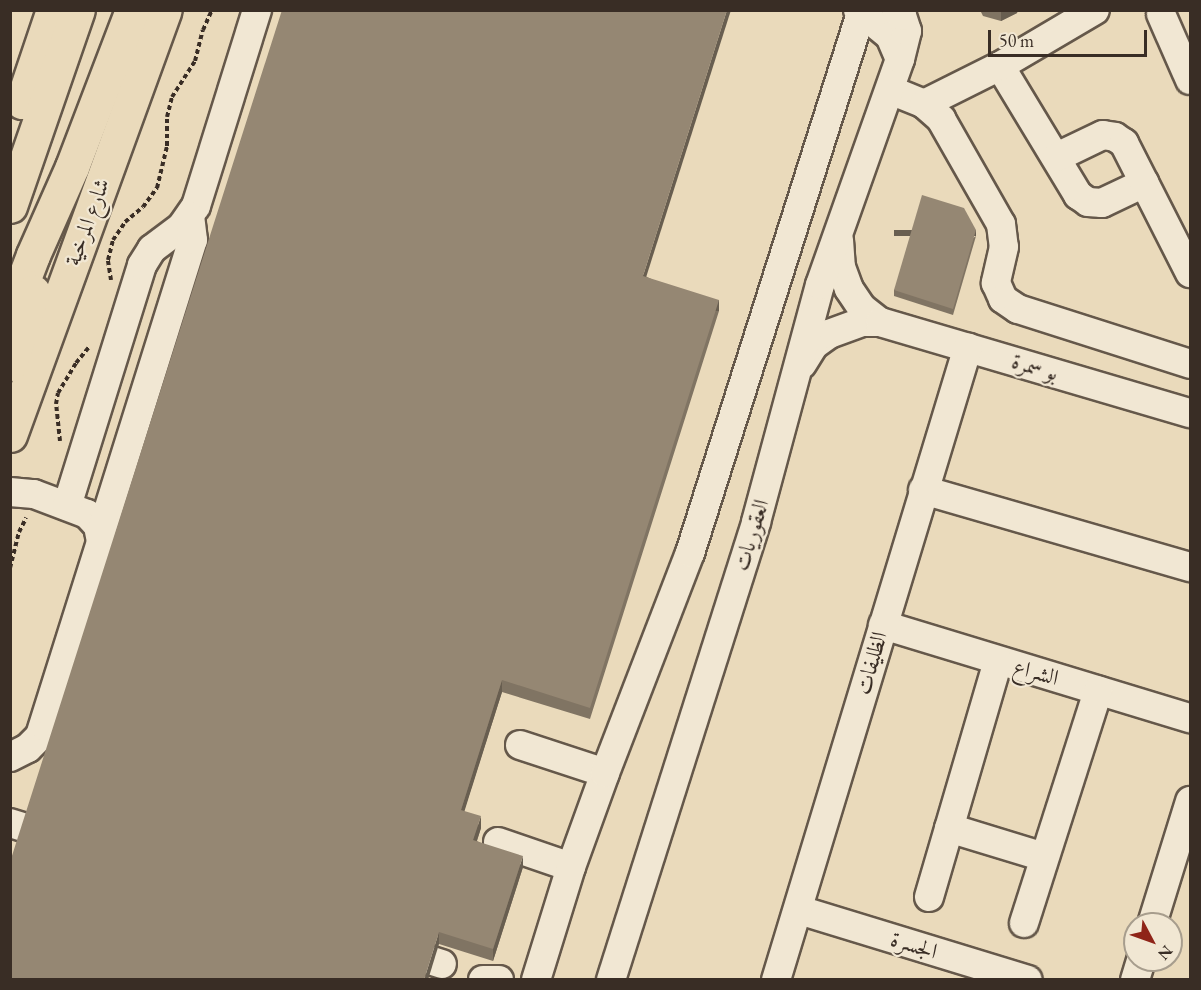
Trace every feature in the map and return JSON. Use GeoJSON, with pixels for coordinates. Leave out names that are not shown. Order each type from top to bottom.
{"type":"FeatureCollection","features":[{"type":"Feature","properties":{"kind":"main road"},"geometry":{"type":"LineString","coordinates":[[10,137],[53,10]]}},
{"type":"Feature","properties":{"kind":"main road"},"geometry":{"type":"LineString","coordinates":[[10,206],[78,10]]}},
{"type":"Feature","properties":{"kind":"main road"},"geometry":{"type":"LineString","coordinates":[[10,315],[33,255],[72,167],[132,10]]}},
{"type":"Feature","properties":{"kind":"main road","name":"شارع المرخية"},"geometry":{"type":"LineString","coordinates":[[10,435],[165,10]]}},
{"type":"Feature","properties":{"kind":"main road"},"geometry":{"type":"LineString","coordinates":[[10,364],[31,306],[36,269],[33,255]]}},
{"type":"Feature","properties":{"kind":"street"},"geometry":{"type":"LineString","coordinates":[[67,506],[142,265],[152,249],[182,226],[201,195],[257,10]]}},
{"type":"Feature","properties":{"kind":"street","name":"العقوريات"},"geometry":{"type":"LineString","coordinates":[[611,980],[750,541],[820,285],[900,59],[907,31],[902,16],[896,10]]}},
{"type":"Feature","properties":{"kind":"street"},"geometry":{"type":"LineString","coordinates":[[924,104],[1000,66],[1095,10]]}},
{"type":"Feature","properties":{"kind":"street"},"geometry":{"type":"LineString","coordinates":[[536,980],[571,867],[690,553],[860,11],[890,36],[900,59]]}},
{"type":"Feature","properties":{"kind":"street"},"geometry":{"type":"LineString","coordinates":[[1156,12],[1191,32]]}},
{"type":"Feature","properties":{"kind":"street"},"geometry":{"type":"LineString","coordinates":[[1156,12],[1191,80]]}},
{"type":"Feature","properties":{"kind":"street"},"geometry":{"type":"LineString","coordinates":[[1000,66],[1078,195],[1088,202],[1102,203],[1144,183]]}},
{"type":"Feature","properties":{"kind":"street"},"geometry":{"type":"LineString","coordinates":[[890,90],[924,104],[945,124],[1001,224],[1004,247],[996,283],[1003,299],[1018,309],[1190,363]]}},
{"type":"Feature","properties":{"kind":"street"},"geometry":{"type":"LineString","coordinates":[[1057,157],[1103,135],[1115,137],[1124,143],[1191,273]]}},
{"type":"Feature","properties":{"kind":"street"},"geometry":{"type":"LineString","coordinates":[[10,757],[28,748],[40,736],[193,240],[190,216]]}},
{"type":"Feature","properties":{"kind":"street","name":"بو سمرة"},"geometry":{"type":"LineString","coordinates":[[838,237],[841,267],[849,289],[862,308],[880,322]]}},
{"type":"Feature","properties":{"kind":"street","name":"بو سمرة"},"geometry":{"type":"LineString","coordinates":[[797,371],[814,345],[828,334],[862,322],[880,322],[1191,413]]}},
{"type":"Feature","properties":{"kind":"street","name":"الظليفات"},"geometry":{"type":"LineString","coordinates":[[776,980],[799,910],[922,490],[968,347]]}},
{"type":"Feature","properties":{"kind":"street"},"geometry":{"type":"LineString","coordinates":[[95,417],[135,426]]}},
{"type":"Feature","properties":{"kind":"street"},"geometry":{"type":"LineString","coordinates":[[922,490],[1191,567]]}},
{"type":"Feature","properties":{"kind":"street"},"geometry":{"type":"LineString","coordinates":[[10,492],[34,494],[67,506],[94,519],[101,533]]}},
{"type":"Feature","properties":{"kind":"street","name":"الشراع"},"geometry":{"type":"LineString","coordinates":[[882,626],[1191,718]]}},
{"type":"Feature","properties":{"kind":"street"},"geometry":{"type":"LineString","coordinates":[[929,897],[998,661]]}},
{"type":"Feature","properties":{"kind":"street"},"geometry":{"type":"LineString","coordinates":[[1024,923],[1098,691]]}},
{"type":"Feature","properties":{"kind":"street"},"geometry":{"type":"LineString","coordinates":[[520,745],[605,773]]}},
{"type":"Feature","properties":{"kind":"street"},"geometry":{"type":"LineString","coordinates":[[1156,912],[1191,801]]}},
{"type":"Feature","properties":{"kind":"street"},"geometry":{"type":"LineString","coordinates":[[10,823],[78,845]]}},
{"type":"Feature","properties":{"kind":"street"},"geometry":{"type":"LineString","coordinates":[[949,828],[1044,857]]}},
{"type":"Feature","properties":{"kind":"street"},"geometry":{"type":"LineString","coordinates":[[498,842],[571,867]]}},
{"type":"Feature","properties":{"kind":"street","name":"الجسرة"},"geometry":{"type":"LineString","coordinates":[[799,910],[1028,980]]}},
{"type":"Feature","properties":{"kind":"street"},"geometry":{"type":"LineString","coordinates":[[376,943],[442,964]]}},
{"type":"Feature","properties":{"kind":"street"},"geometry":{"type":"LineString","coordinates":[[483,980],[499,980]]}},
{"type":"Feature","properties":{"kind":"building"},"geometry":{"type":"Polygon","coordinates":[[[282,10],[727,10],[643,276],[719,300],[590,708],[502,680],[461,810],[481,816],[473,840],[523,856],[493,949],[439,932],[424,980],[10,980],[10,862],[282,10]]]}},
{"type":"Feature","properties":{"kind":"building"},"geometry":{"type":"Polygon","coordinates":[[[922,195],[964,208],[976,230],[953,309],[894,290],[922,195]]]}}]}
